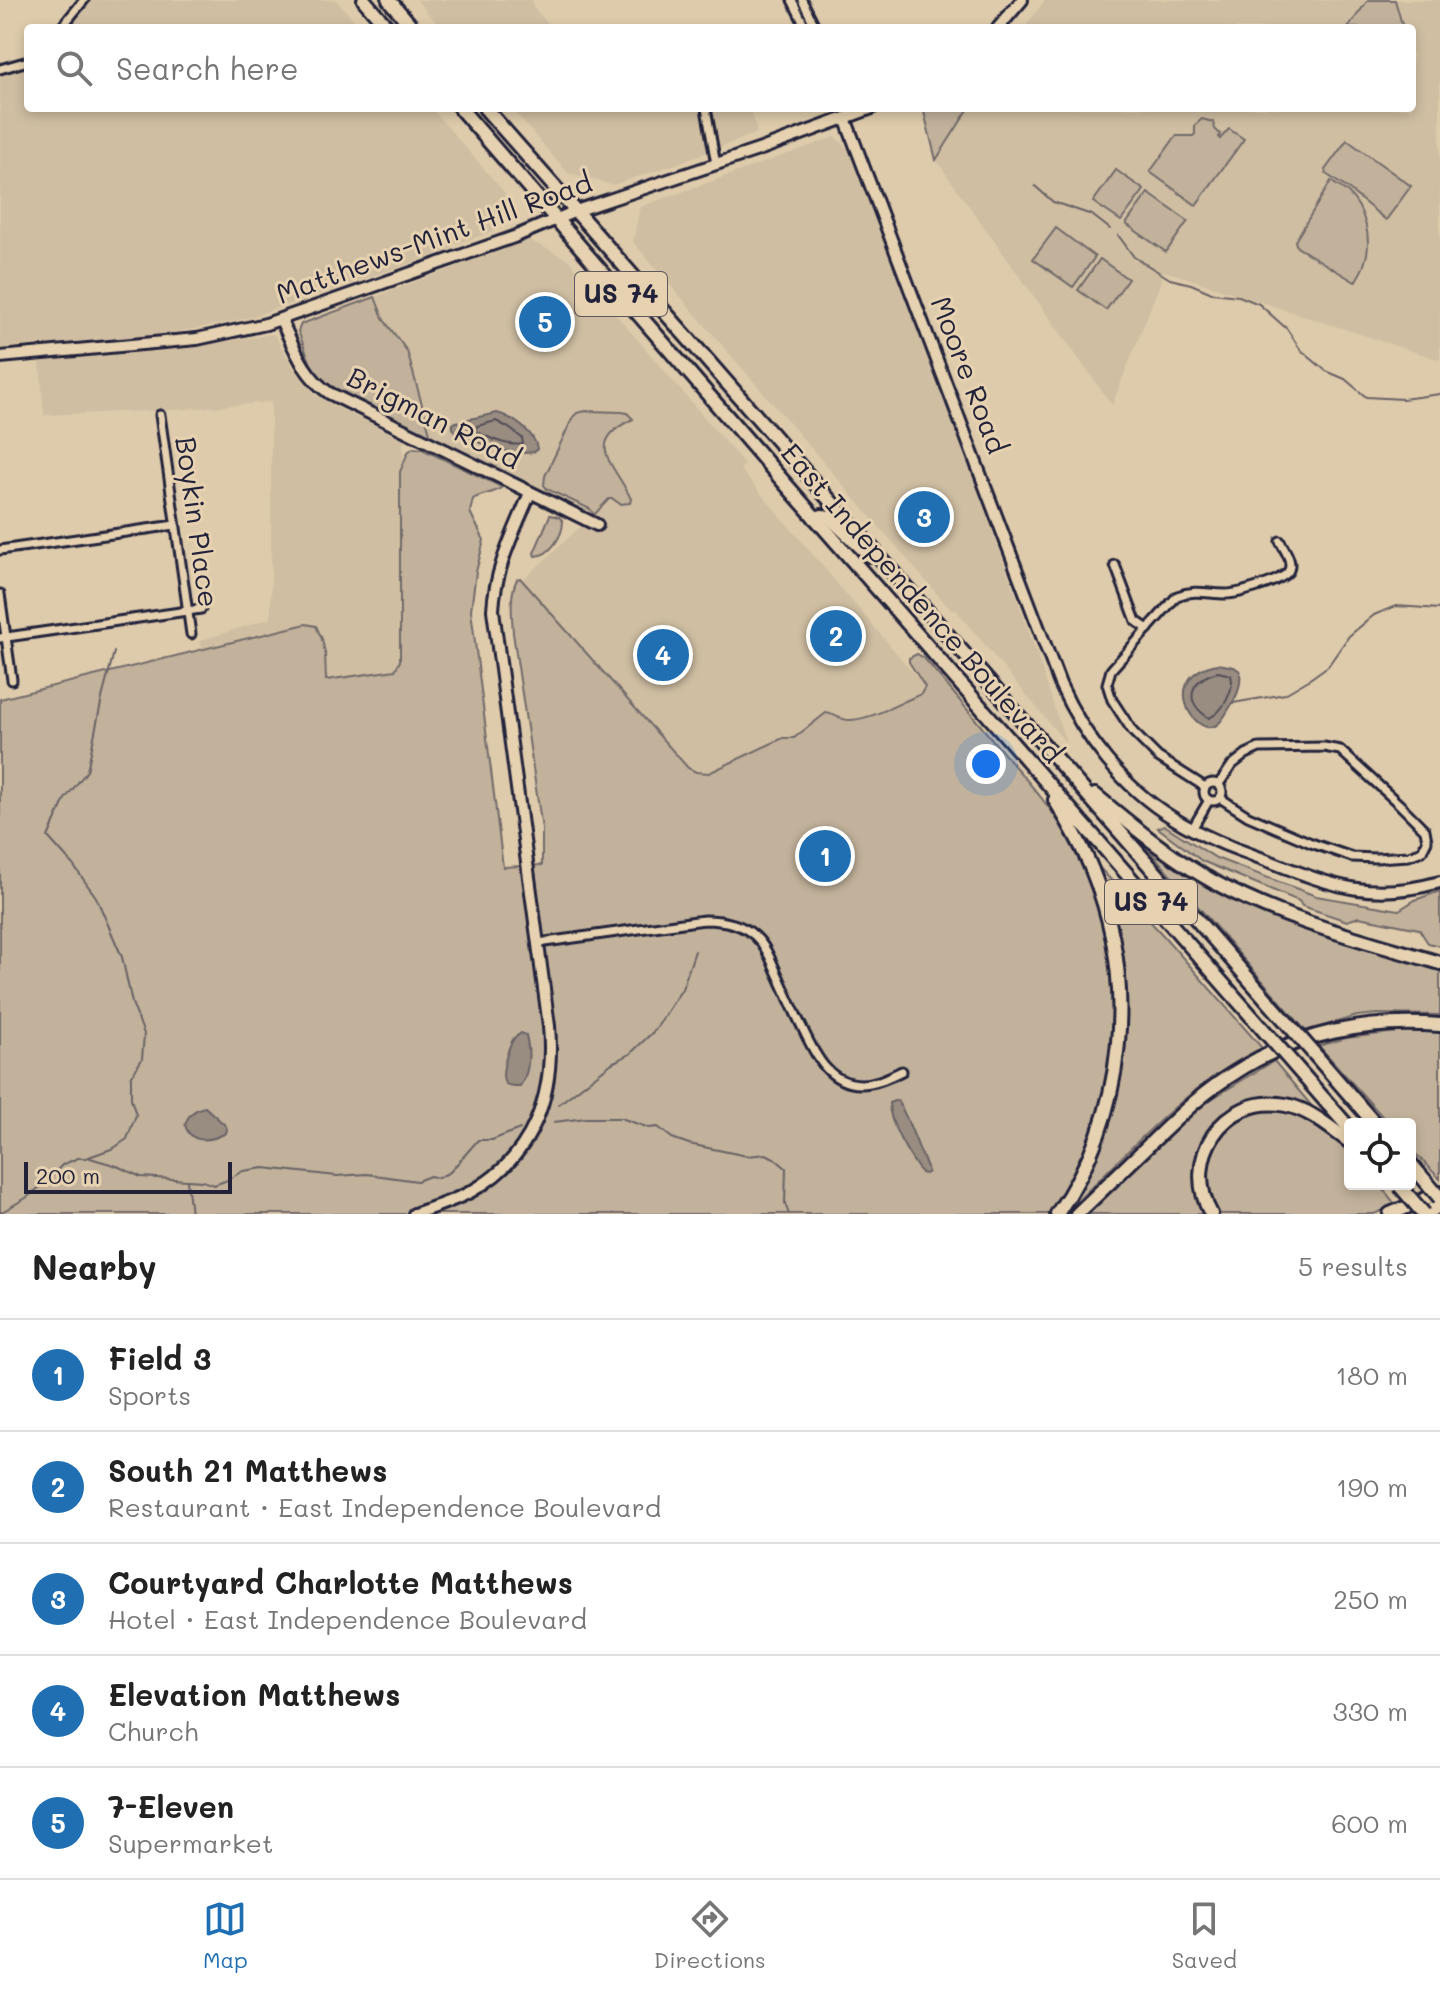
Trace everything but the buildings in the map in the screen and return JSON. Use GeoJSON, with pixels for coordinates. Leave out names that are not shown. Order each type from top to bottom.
{"type":"FeatureCollection","features":[{"type":"Feature","properties":{"kind":"highway"},"geometry":{"type":"LineString","coordinates":[[364,0],[385,24]]}},
{"type":"Feature","properties":{"kind":"highway"},"geometry":{"type":"LineString","coordinates":[[389,0],[410,24]]}},
{"type":"Feature","properties":{"kind":"highway","name":"East Independence Boulevard"},"geometry":{"type":"LineString","coordinates":[[464,112],[1344,1122]]}},
{"type":"Feature","properties":{"kind":"highway","name":"East Independence Boulevard"},"geometry":{"type":"LineString","coordinates":[[489,112],[1370,1118]]}},
{"type":"Feature","properties":{"kind":"highway"},"geometry":{"type":"LineString","coordinates":[[815,518],[826,516],[833,520],[853,542],[899,580]]}},
{"type":"Feature","properties":{"kind":"highway"},"geometry":{"type":"LineString","coordinates":[[1036,770],[1072,828],[1092,871],[1108,916],[1119,983],[1118,1053],[1109,1099],[1095,1144],[1057,1214]]}},
{"type":"Feature","properties":{"kind":"highway"},"geometry":{"type":"LineString","coordinates":[[1068,773],[1169,854],[1235,893],[1307,923],[1440,963]]}},
{"type":"Feature","properties":{"kind":"highway"},"geometry":{"type":"LineString","coordinates":[[1077,1214],[1197,1100],[1258,1059],[1305,1040],[1353,1028],[1404,1023],[1440,1025]]}},
{"type":"Feature","properties":{"kind":"highway"},"geometry":{"type":"LineString","coordinates":[[1211,1214],[1201,1188],[1202,1162],[1207,1145],[1216,1131],[1236,1114],[1261,1105],[1287,1105],[1312,1115],[1344,1138]]}},
{"type":"Feature","properties":{"kind":"highway"},"geometry":{"type":"LineString","coordinates":[[1390,1214],[1440,1195],[1416,1170]]}},
{"type":"Feature","properties":{"kind":"highway"},"geometry":{"type":"LineString","coordinates":[[1403,1190],[1423,1214],[1440,1206]]}},
{"type":"Feature","properties":{"kind":"street"},"geometry":{"type":"LineString","coordinates":[[64,24],[82,0]]}},
{"type":"Feature","properties":{"kind":"street"},"geometry":{"type":"LineString","coordinates":[[792,0],[804,24]]}},
{"type":"Feature","properties":{"kind":"street"},"geometry":{"type":"LineString","coordinates":[[802,0],[814,24]]}},
{"type":"Feature","properties":{"kind":"street"},"geometry":{"type":"LineString","coordinates":[[1001,24],[1022,0]]}},
{"type":"Feature","properties":{"kind":"street"},"geometry":{"type":"LineString","coordinates":[[0,69],[24,62]]}},
{"type":"Feature","properties":{"kind":"street"},"geometry":{"type":"LineString","coordinates":[[707,112],[716,164]]}},
{"type":"Feature","properties":{"kind":"street","name":"Matthews-Mint Hill Road"},"geometry":{"type":"LineString","coordinates":[[0,357],[197,339],[281,320],[576,211],[716,164],[843,114]]}},
{"type":"Feature","properties":{"kind":"street","name":"Moore Road"},"geometry":{"type":"LineString","coordinates":[[843,114],[1047,650],[1067,699],[1099,751],[1120,774],[1171,818],[1230,847],[1345,888],[1381,892],[1439,882]]}},
{"type":"Feature","properties":{"kind":"street","name":"Brigman Road"},"geometry":{"type":"LineString","coordinates":[[281,320],[302,366],[329,393],[597,525]]}},
{"type":"Feature","properties":{"kind":"street","name":"Boykin Place"},"geometry":{"type":"LineString","coordinates":[[160,415],[191,634]]}},
{"type":"Feature","properties":{"kind":"street"},"geometry":{"type":"LineString","coordinates":[[414,1214],[461,1196],[485,1182],[510,1161],[535,1123],[547,1090],[551,1060],[549,1026],[493,610],[502,559],[530,493]]}},
{"type":"Feature","properties":{"kind":"street"},"geometry":{"type":"LineString","coordinates":[[0,550],[175,525]]}},
{"type":"Feature","properties":{"kind":"street"},"geometry":{"type":"LineString","coordinates":[[1205,787],[1158,757],[1133,732],[1112,700],[1107,684],[1111,670],[1177,596],[1191,591],[1229,594],[1286,575],[1290,568],[1289,559],[1280,541]]}},
{"type":"Feature","properties":{"kind":"street"},"geometry":{"type":"LineString","coordinates":[[1115,565],[1136,621],[1148,629]]}},
{"type":"Feature","properties":{"kind":"street"},"geometry":{"type":"LineString","coordinates":[[0,594],[3,638],[12,680]]}},
{"type":"Feature","properties":{"kind":"street"},"geometry":{"type":"LineString","coordinates":[[3,638],[201,609]]}},
{"type":"Feature","properties":{"kind":"street"},"geometry":{"type":"LineString","coordinates":[[1219,784],[1232,765],[1259,748],[1324,747],[1340,750],[1425,830],[1427,841],[1422,851],[1409,856],[1352,857],[1248,816],[1220,798]]}},
{"type":"Feature","properties":{"kind":"street"},"geometry":{"type":"LineString","coordinates":[[1211,783],[1219,784],[1222,791],[1220,798],[1209,800],[1204,794],[1205,787],[1211,783]]}},
{"type":"Feature","properties":{"kind":"street"},"geometry":{"type":"LineString","coordinates":[[1192,829],[1209,800]]}},
{"type":"Feature","properties":{"kind":"street"},"geometry":{"type":"LineString","coordinates":[[538,943],[704,920],[734,923],[752,934],[765,948],[811,1046],[826,1069],[843,1080],[862,1084],[877,1082],[902,1071]]}},
{"type":"Feature","properties":{"kind":"shaded area"},"geometry":{"type":"Polygon","coordinates":[[[80,0],[336,0],[357,24],[60,24],[80,0]]]}},
{"type":"Feature","properties":{"kind":"shaded area"},"geometry":{"type":"Polygon","coordinates":[[[417,0],[532,0],[533,7],[548,24],[438,24],[417,0]]]}},
{"type":"Feature","properties":{"kind":"shaded area"},"geometry":{"type":"Polygon","coordinates":[[[1045,0],[1440,0],[1440,360],[1165,271],[1112,405],[936,160],[966,112],[1416,112],[1416,24],[1027,24],[1045,0]]]}},
{"type":"Feature","properties":{"kind":"shaded area"},"geometry":{"type":"Polygon","coordinates":[[[1368,0],[1395,0],[1402,24],[1351,24],[1368,0]]]}},
{"type":"Feature","properties":{"kind":"shaded area"},"geometry":{"type":"Polygon","coordinates":[[[24,57],[24,112],[434,112],[505,193],[494,231],[453,245],[452,249],[231,322],[165,334],[0,348],[0,61],[24,57]]]}},
{"type":"Feature","properties":{"kind":"shaded area"},"geometry":{"type":"Polygon","coordinates":[[[515,112],[752,112],[757,133],[613,185],[568,173],[515,112]]]}},
{"type":"Feature","properties":{"kind":"shaded area"},"geometry":{"type":"Polygon","coordinates":[[[924,112],[966,112],[936,160],[924,112]]]}},
{"type":"Feature","properties":{"kind":"shaded area"},"geometry":{"type":"Polygon","coordinates":[[[1202,119],[1213,122],[1220,139],[1229,129],[1244,139],[1196,205],[1150,172],[1176,136],[1193,136],[1195,125],[1202,119]]]}},
{"type":"Feature","properties":{"kind":"shaded area"},"geometry":{"type":"Polygon","coordinates":[[[835,137],[847,147],[881,224],[1030,634],[1066,743],[955,609],[952,611],[633,242],[640,207],[835,137]]]}},
{"type":"Feature","properties":{"kind":"shaded area"},"geometry":{"type":"Polygon","coordinates":[[[1347,140],[1411,186],[1386,220],[1326,174],[1325,170],[1347,140]]]}},
{"type":"Feature","properties":{"kind":"shaded area"},"geometry":{"type":"Polygon","coordinates":[[[1116,170],[1144,190],[1121,221],[1093,202],[1116,170]]]}},
{"type":"Feature","properties":{"kind":"shaded area"},"geometry":{"type":"Polygon","coordinates":[[[1331,181],[1354,199],[1366,226],[1367,256],[1355,282],[1297,247],[1295,241],[1331,181]]]}},
{"type":"Feature","properties":{"kind":"shaded area"},"geometry":{"type":"Polygon","coordinates":[[[1148,193],[1188,221],[1166,252],[1126,224],[1148,193]]]}},
{"type":"Feature","properties":{"kind":"shaded area"},"geometry":{"type":"Polygon","coordinates":[[[1056,228],[1095,257],[1073,287],[1033,259],[1056,228]]]}},
{"type":"Feature","properties":{"kind":"shaded area"},"geometry":{"type":"Polygon","coordinates":[[[529,240],[569,260],[745,465],[740,469],[932,695],[700,783],[522,581],[593,515],[336,389],[320,378],[311,364],[298,331],[301,324],[529,240]]]}},
{"type":"Feature","properties":{"kind":"shaded area"},"geometry":{"type":"Polygon","coordinates":[[[1100,259],[1128,279],[1106,310],[1078,290],[1100,259]]]}},
{"type":"Feature","properties":{"kind":"shaded area"},"geometry":{"type":"Polygon","coordinates":[[[375,297],[384,320],[407,351],[431,437],[336,389],[320,378],[311,364],[298,331],[301,324],[375,297]]]}},
{"type":"Feature","properties":{"kind":"shaded area"},"geometry":{"type":"Polygon","coordinates":[[[274,334],[295,370],[315,394],[403,439],[404,669],[231,695],[199,641],[271,618],[271,402],[44,415],[40,362],[162,351],[274,334]]]}},
{"type":"Feature","properties":{"kind":"shaded area"},"geometry":{"type":"Polygon","coordinates":[[[586,411],[622,412],[633,419],[609,437],[606,446],[611,465],[631,499],[630,503],[620,504],[609,499],[594,515],[590,509],[544,485],[545,476],[573,417],[586,411]]]}},
{"type":"Feature","properties":{"kind":"shaded area"},"geometry":{"type":"Polygon","coordinates":[[[413,448],[422,449],[502,487],[473,499],[470,512],[484,540],[471,610],[503,867],[542,865],[542,829],[513,633],[512,599],[514,585],[520,578],[688,768],[696,772],[709,773],[783,738],[794,738],[826,713],[848,720],[860,719],[921,694],[925,687],[909,662],[909,658],[917,654],[924,658],[1037,792],[1075,849],[1094,894],[1107,941],[1113,988],[1112,1035],[1106,1082],[1093,1128],[1074,1172],[1050,1214],[0,1214],[0,699],[306,624],[316,626],[322,639],[326,680],[395,670],[400,661],[400,472],[408,452],[413,448]]]}},
{"type":"Feature","properties":{"kind":"shaded area"},"geometry":{"type":"Polygon","coordinates":[[[550,515],[563,521],[561,533],[546,553],[535,556],[534,553],[550,515]]]}},
{"type":"Feature","properties":{"kind":"shaded area"},"geometry":{"type":"Polygon","coordinates":[[[1164,825],[1216,858],[1316,896],[1399,910],[1440,891],[1440,946],[1428,943],[1419,929],[1359,917],[1347,921],[1302,906],[1299,901],[1202,861],[1158,828],[1164,825]]]}},
{"type":"Feature","properties":{"kind":"shaded area"},"geometry":{"type":"Polygon","coordinates":[[[1143,843],[1200,882],[1246,906],[1328,936],[1440,970],[1440,1015],[1357,1016],[1306,1031],[1143,843]]]}},
{"type":"Feature","properties":{"kind":"shaded area"},"geometry":{"type":"Polygon","coordinates":[[[1095,863],[1262,1048],[1182,1101],[1065,1213],[1081,1184],[1107,1121],[1123,1054],[1126,1020],[1120,953],[1095,863]]]}},
{"type":"Feature","properties":{"kind":"shaded area"},"geometry":{"type":"Polygon","coordinates":[[[1405,1031],[1440,1032],[1440,1179],[1416,1154],[1416,1118],[1384,1118],[1319,1046],[1346,1038],[1405,1031]]]}},
{"type":"Feature","properties":{"kind":"shaded area"},"geometry":{"type":"Polygon","coordinates":[[[1274,1061],[1315,1110],[1245,1107],[1203,1152],[1207,1214],[1087,1214],[1203,1104],[1274,1061]]]}},
{"type":"Feature","properties":{"kind":"shaded area"},"geometry":{"type":"Polygon","coordinates":[[[1263,1111],[1277,1111],[1311,1122],[1344,1148],[1344,1190],[1384,1190],[1396,1205],[1374,1214],[1220,1214],[1211,1193],[1209,1169],[1222,1137],[1246,1118],[1263,1111]]]}},
{"type":"Feature","properties":{"kind":"water"},"geometry":{"type":"Polygon","coordinates":[[[497,413],[522,426],[536,443],[537,449],[524,453],[504,451],[456,433],[453,428],[456,422],[497,413]]]}},
{"type":"Feature","properties":{"kind":"water"},"geometry":{"type":"Polygon","coordinates":[[[1218,664],[1240,671],[1239,688],[1221,722],[1206,727],[1190,713],[1185,691],[1189,679],[1200,670],[1218,664]]]}},
{"type":"Feature","properties":{"kind":"water"},"geometry":{"type":"Polygon","coordinates":[[[521,1033],[526,1035],[527,1068],[520,1086],[511,1086],[504,1080],[504,1068],[507,1053],[515,1037],[521,1033]]]}},
{"type":"Feature","properties":{"kind":"water"},"geometry":{"type":"Polygon","coordinates":[[[897,1100],[927,1167],[925,1174],[911,1158],[892,1121],[889,1103],[897,1100]]]}},
{"type":"Feature","properties":{"kind":"water"},"geometry":{"type":"Polygon","coordinates":[[[205,1107],[225,1125],[226,1133],[202,1140],[192,1136],[185,1125],[190,1115],[205,1107]]]}},
{"type":"Feature","properties":{"kind":"waterway"},"geometry":{"type":"LineString","coordinates":[[1035,186],[1053,202],[1092,215],[1110,229]]}},
{"type":"Feature","properties":{"kind":"waterway"},"geometry":{"type":"LineString","coordinates":[[1118,235],[1134,257],[1170,279],[1259,304],[1287,329],[1308,356],[1326,371],[1345,379],[1366,397],[1403,399],[1440,394]]}},
{"type":"Feature","properties":{"kind":"waterway"},"geometry":{"type":"LineString","coordinates":[[1233,703],[1285,694],[1307,681],[1328,666],[1349,636],[1374,615],[1396,606],[1440,609]]}},
{"type":"Feature","properties":{"kind":"waterway"},"geometry":{"type":"LineString","coordinates":[[0,1213],[26,1198],[62,1165],[114,1148],[127,1139],[136,1115],[131,1099],[131,1077],[142,1059],[144,1034],[132,1003],[122,957],[96,897],[48,837],[65,799],[87,771],[114,652]]}},
{"type":"Feature","properties":{"kind":"waterway"},"geometry":{"type":"LineString","coordinates":[[559,1104],[612,1063],[630,1054],[655,1030],[682,989],[695,951]]}},
{"type":"Feature","properties":{"kind":"waterway"},"geometry":{"type":"LineString","coordinates":[[554,1122],[621,1118],[649,1128],[658,1127],[672,1138],[689,1144],[747,1156],[766,1154],[786,1168],[785,1204],[789,1214]]}},
{"type":"Feature","properties":{"kind":"waterway"},"geometry":{"type":"LineString","coordinates":[[90,1158],[141,1177],[203,1181],[214,1185],[243,1171],[264,1168],[337,1176],[367,1174],[417,1181],[430,1176],[438,1178],[450,1172],[478,1140],[492,1140],[520,1129]]}},
{"type":"Feature","properties":{"kind":"waterway"},"geometry":{"type":"LineString","coordinates":[[187,1181],[191,1214]]}},
{"type":"Feature","properties":{"kind":"place","name":"7-Eleven"},"geometry":{"type":"Point","coordinates":[545,322]}},
{"type":"Feature","properties":{"kind":"place","name":"Courtyard Charlotte Matthews"},"geometry":{"type":"Point","coordinates":[924,517]}},
{"type":"Feature","properties":{"kind":"place","name":"South 21 Matthews"},"geometry":{"type":"Point","coordinates":[836,636]}},
{"type":"Feature","properties":{"kind":"place","name":"Elevation Matthews"},"geometry":{"type":"Point","coordinates":[663,655]}},
{"type":"Feature","properties":{"kind":"place","name":"Field 3"},"geometry":{"type":"Point","coordinates":[825,856]}}]}
